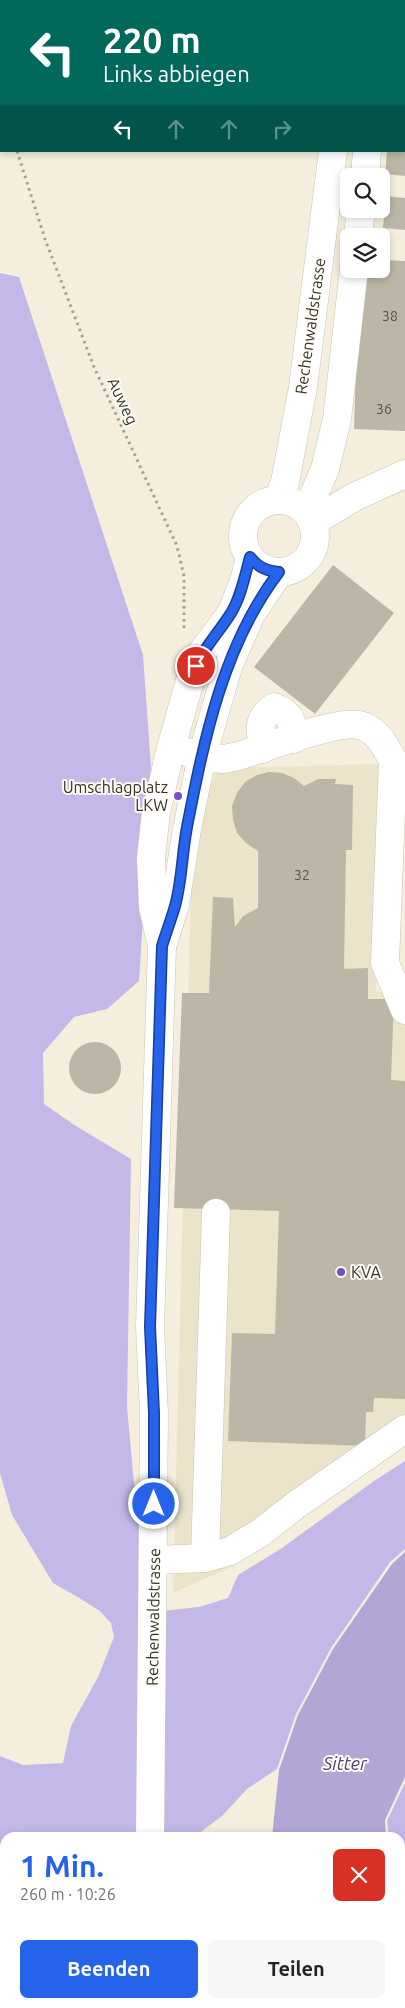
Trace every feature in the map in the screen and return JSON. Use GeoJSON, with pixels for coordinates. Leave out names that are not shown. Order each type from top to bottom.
{"type":"FeatureCollection","features":[{"type":"Feature","properties":{"kind":"street","name":"Rechenwaldstrasse"},"geometry":{"type":"LineString","coordinates":[[278,499],[285,482],[303,388],[333,152]]}},
{"type":"Feature","properties":{"kind":"street"},"geometry":{"type":"LineString","coordinates":[[366,168],[367,152]]}},
{"type":"Feature","properties":{"kind":"street"},"geometry":{"type":"LineString","coordinates":[[310,517],[325,469],[337,419],[353,278]]}},
{"type":"Feature","properties":{"kind":"street"},"geometry":{"type":"LineString","coordinates":[[310,517],[405,474]]}},
{"type":"Feature","properties":{"kind":"street"},"geometry":{"type":"LineString","coordinates":[[278,499],[289,500],[297,503],[310,517],[316,534],[314,547],[309,558],[301,566],[290,571],[268,571],[257,565],[244,547],[242,535],[244,524],[260,504],[278,499]]}},
{"type":"Feature","properties":{"kind":"street","name":"Rechenwaldstrasse"},"geometry":{"type":"LineString","coordinates":[[150,1832],[154,1413],[150,1327],[162,946],[153,907],[151,858],[156,812],[190,677],[201,654],[232,612],[245,578],[250,557]]}},
{"type":"Feature","properties":{"kind":"street","name":"Rechenwaldstrasse"},"geometry":{"type":"LineString","coordinates":[[162,946],[175,905],[187,829],[202,756],[231,659],[250,616],[279,572]]}},
{"type":"Feature","properties":{"kind":"street"},"geometry":{"type":"LineString","coordinates":[[262,749],[260,728],[264,714],[274,707],[285,711],[292,721],[294,739]]}},
{"type":"Feature","properties":{"kind":"street"},"geometry":{"type":"LineString","coordinates":[[171,748],[202,756],[224,759],[341,725],[360,725],[380,738],[393,760],[386,963],[405,1010]]}},
{"type":"Feature","properties":{"kind":"street"},"geometry":{"type":"LineString","coordinates":[[205,1558],[216,1214]]}},
{"type":"Feature","properties":{"kind":"street"},"geometry":{"type":"LineString","coordinates":[[154,1560],[205,1558],[230,1551],[260,1533],[296,1505],[405,1429]]}},
{"type":"Feature","properties":{"kind":"path","name":"Auweg"},"geometry":{"type":"LineString","coordinates":[[17,152],[45,240],[94,367],[177,546],[184,576],[183,641],[201,654]]}},
{"type":"Feature","properties":{"kind":"shaded area"},"geometry":{"type":"Polygon","coordinates":[[[0,273],[19,277],[143,655],[152,781],[139,981],[107,1009],[74,1017],[43,1053],[44,1104],[131,1159],[127,1407],[134,1484],[145,1515],[162,1611],[199,1607],[228,1598],[238,1575],[282,1548],[374,1481],[405,1461],[405,1549],[390,1562],[331,1648],[296,1714],[277,1769],[247,1789],[222,1816],[201,1832],[0,1832],[0,1756],[23,1765],[63,1763],[71,1726],[98,1677],[114,1637],[111,1623],[100,1611],[53,1583],[12,1515],[0,1473],[0,273]]]}},
{"type":"Feature","properties":{"kind":"shaded area"},"geometry":{"type":"Polygon","coordinates":[[[379,764],[376,991],[387,994],[392,1019],[405,1020],[405,1446],[343,1487],[231,1567],[173,1593],[193,815],[219,768],[379,764]]]}},
{"type":"Feature","properties":{"kind":"shaded area"},"geometry":{"type":"Polygon","coordinates":[[[405,1783],[405,1832],[388,1832],[387,1821],[405,1783]]]}},
{"type":"Feature","properties":{"kind":"water","name":"Sitter"},"geometry":{"type":"Polygon","coordinates":[[[405,1552],[405,1777],[385,1820],[386,1832],[273,1832],[279,1770],[298,1715],[333,1649],[392,1564],[405,1552]]]}},
{"type":"Feature","properties":{"kind":"building"},"geometry":{"type":"Polygon","coordinates":[[[387,152],[405,152],[405,176],[390,174],[390,168],[386,168],[387,152]]]}},
{"type":"Feature","properties":{"kind":"building"},"geometry":{"type":"Polygon","coordinates":[[[390,196],[405,198],[405,230],[383,228],[384,218],[390,218],[390,196]]]}},
{"type":"Feature","properties":{"kind":"building"},"geometry":{"type":"Polygon","coordinates":[[[390,260],[405,261],[405,431],[354,429],[359,278],[390,278],[390,260]]]}},
{"type":"Feature","properties":{"kind":"building"},"geometry":{"type":"Polygon","coordinates":[[[333,565],[394,613],[315,714],[254,667],[333,565]]]}},
{"type":"Feature","properties":{"kind":"building","name":"KVA"},"geometry":{"type":"Polygon","coordinates":[[[269,772],[282,773],[294,778],[304,786],[318,779],[336,779],[335,784],[353,785],[352,850],[346,850],[344,969],[368,968],[368,999],[394,999],[391,1080],[405,1081],[405,1399],[374,1398],[373,1412],[366,1412],[365,1446],[228,1441],[232,1333],[275,1334],[279,1211],[174,1208],[182,993],[209,993],[213,897],[233,898],[235,927],[243,916],[258,908],[258,851],[246,843],[237,833],[233,820],[232,806],[237,793],[245,782],[257,775],[269,772]]]}},
{"type":"Feature","properties":{"kind":"building"},"geometry":{"type":"Polygon","coordinates":[[[95,1042],[109,1046],[117,1054],[121,1068],[117,1082],[109,1090],[95,1094],[81,1090],[73,1082],[69,1068],[73,1054],[81,1046],[95,1042]]]}},
{"type":"Feature","properties":{"kind":"place","name":"Umschlagplatz LKW"},"geometry":{"type":"Point","coordinates":[178,796]}},
{"type":"Feature","properties":{"kind":"place","name":"KVA"},"geometry":{"type":"Point","coordinates":[341,1272]}},
{"type":"Feature","properties":{"kind":"route"},"geometry":{"type":"LineString","coordinates":[[154,1504],[154,1413],[150,1327],[162,946],[175,905],[187,829],[202,756],[228,667],[250,616],[279,572],[268,571],[257,565],[250,557],[245,578],[232,612],[201,654],[196,666]]}}]}
